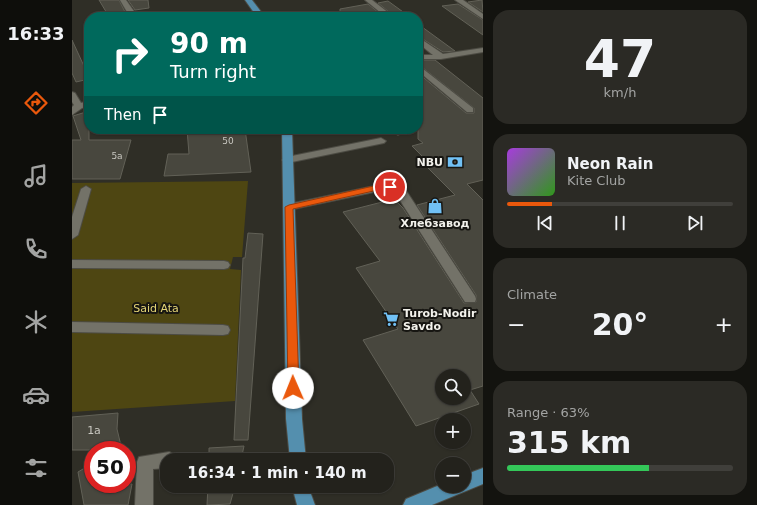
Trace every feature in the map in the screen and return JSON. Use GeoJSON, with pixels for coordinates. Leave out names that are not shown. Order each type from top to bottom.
{"type":"FeatureCollection","features":[{"type":"Feature","properties":{"kind":"main road"},"geometry":{"type":"LineString","coordinates":[[248,0],[257,12]]}},
{"type":"Feature","properties":{"kind":"main road"},"geometry":{"type":"LineString","coordinates":[[287,134],[294,418],[297,453]]}},
{"type":"Feature","properties":{"kind":"main road"},"geometry":{"type":"LineString","coordinates":[[471,480],[483,476]]}},
{"type":"Feature","properties":{"kind":"main road"},"geometry":{"type":"LineString","coordinates":[[302,493],[306,505]]}},
{"type":"Feature","properties":{"kind":"main road"},"geometry":{"type":"LineString","coordinates":[[412,505],[441,493]]}},
{"type":"Feature","properties":{"kind":"street"},"geometry":{"type":"LineString","coordinates":[[123,0],[131,12]]}},
{"type":"Feature","properties":{"kind":"street"},"geometry":{"type":"LineString","coordinates":[[368,0],[384,12]]}},
{"type":"Feature","properties":{"kind":"street"},"geometry":{"type":"LineString","coordinates":[[458,0],[483,16]]}},
{"type":"Feature","properties":{"kind":"street"},"geometry":{"type":"LineString","coordinates":[[423,43],[441,57]]}},
{"type":"Feature","properties":{"kind":"street"},"geometry":{"type":"LineString","coordinates":[[423,57],[441,57],[483,50]]}},
{"type":"Feature","properties":{"kind":"street"},"geometry":{"type":"LineString","coordinates":[[423,71],[470,110]]}},
{"type":"Feature","properties":{"kind":"street"},"geometry":{"type":"LineString","coordinates":[[72,95],[75,109]]}},
{"type":"Feature","properties":{"kind":"street"},"geometry":{"type":"LineString","coordinates":[[287,160],[380,141]]}},
{"type":"Feature","properties":{"kind":"street"},"geometry":{"type":"LineString","coordinates":[[289,207],[378,188],[397,188],[403,194],[470,298]]}},
{"type":"Feature","properties":{"kind":"street"},"geometry":{"type":"LineString","coordinates":[[72,235],[86,189]]}},
{"type":"Feature","properties":{"kind":"street"},"geometry":{"type":"LineString","coordinates":[[72,264],[224,266]]}},
{"type":"Feature","properties":{"kind":"street"},"geometry":{"type":"LineString","coordinates":[[72,327],[223,330]]}},
{"type":"Feature","properties":{"kind":"street"},"geometry":{"type":"LineString","coordinates":[[144,505],[145,462],[160,461]]}},
{"type":"Feature","properties":{"kind":"green space","name":"Said Ata"},"geometry":{"type":"Polygon","coordinates":[[[248,181],[242,257],[233,257],[230,269],[241,270],[235,401],[72,412],[72,183],[248,181]]]}},
{"type":"Feature","properties":{"kind":"building"},"geometry":{"type":"Polygon","coordinates":[[[99,0],[119,0],[125,12],[106,12],[99,0]]]}},
{"type":"Feature","properties":{"kind":"building"},"geometry":{"type":"Polygon","coordinates":[[[128,0],[148,0],[149,8],[135,10],[128,0]]]}},
{"type":"Feature","properties":{"kind":"building"},"geometry":{"type":"Polygon","coordinates":[[[482,0],[483,12],[468,2],[482,0]]]}},
{"type":"Feature","properties":{"kind":"building"},"geometry":{"type":"Polygon","coordinates":[[[388,1],[403,12],[389,12],[378,3],[388,1]]]}},
{"type":"Feature","properties":{"kind":"building"},"geometry":{"type":"Polygon","coordinates":[[[368,4],[378,12],[340,12],[340,9],[368,4]]]}},
{"type":"Feature","properties":{"kind":"building"},"geometry":{"type":"Polygon","coordinates":[[[458,4],[483,20],[483,35],[442,6],[458,4]]]}},
{"type":"Feature","properties":{"kind":"building"},"geometry":{"type":"Polygon","coordinates":[[[423,28],[455,51],[443,52],[423,39],[423,28]]]}},
{"type":"Feature","properties":{"kind":"building"},"geometry":{"type":"Polygon","coordinates":[[[72,40],[84,66],[84,80],[76,82],[72,73],[72,40]]]}},
{"type":"Feature","properties":{"kind":"building"},"geometry":{"type":"Polygon","coordinates":[[[423,60],[435,60],[483,98],[483,180],[467,184],[483,200],[483,386],[471,390],[471,369],[435,369],[435,405],[471,405],[471,392],[479,404],[453,413],[435,413],[435,419],[416,426],[363,340],[398,329],[356,268],[380,261],[343,212],[394,199],[403,208],[464,303],[476,302],[476,295],[417,205],[455,195],[428,168],[433,167],[412,146],[423,143],[418,139],[418,134],[423,134],[423,77],[466,113],[474,113],[474,108],[423,68],[423,60]]]}},
{"type":"Feature","properties":{"kind":"building"},"geometry":{"type":"Polygon","coordinates":[[[84,113],[84,134],[89,134],[89,140],[131,140],[120,179],[72,179],[72,140],[81,140],[73,116],[84,113]]]}},
{"type":"Feature","properties":{"kind":"building"},"geometry":{"type":"Polygon","coordinates":[[[187,134],[246,134],[251,172],[164,176],[168,154],[189,154],[187,134]]]}},
{"type":"Feature","properties":{"kind":"building"},"geometry":{"type":"Polygon","coordinates":[[[248,233],[263,234],[248,440],[234,440],[243,258],[245,258],[248,233]]]}},
{"type":"Feature","properties":{"kind":"building"},"geometry":{"type":"Polygon","coordinates":[[[118,413],[117,429],[120,441],[84,441],[84,450],[72,450],[72,417],[118,413]]]}},
{"type":"Feature","properties":{"kind":"building"},"geometry":{"type":"Polygon","coordinates":[[[244,446],[242,453],[209,453],[209,448],[244,446]]]}},
{"type":"Feature","properties":{"kind":"building"},"geometry":{"type":"Polygon","coordinates":[[[84,468],[84,493],[130,493],[128,505],[84,505],[78,472],[84,468]]]}},
{"type":"Feature","properties":{"kind":"building"},"geometry":{"type":"Polygon","coordinates":[[[208,493],[233,493],[230,504],[207,505],[208,493]]]}},
{"type":"Feature","properties":{"kind":"place","name":"NBU"},"geometry":{"type":"Point","coordinates":[455,162]}},
{"type":"Feature","properties":{"kind":"place","name":"Хлебзавод"},"geometry":{"type":"Point","coordinates":[435,206]}},
{"type":"Feature","properties":{"kind":"place","name":"Turob-Nodir Savdo"},"geometry":{"type":"Point","coordinates":[391,319]}},
{"type":"Feature","properties":{"kind":"route"},"geometry":{"type":"LineString","coordinates":[[293,388],[289,207],[378,188],[390,187]]}}]}
